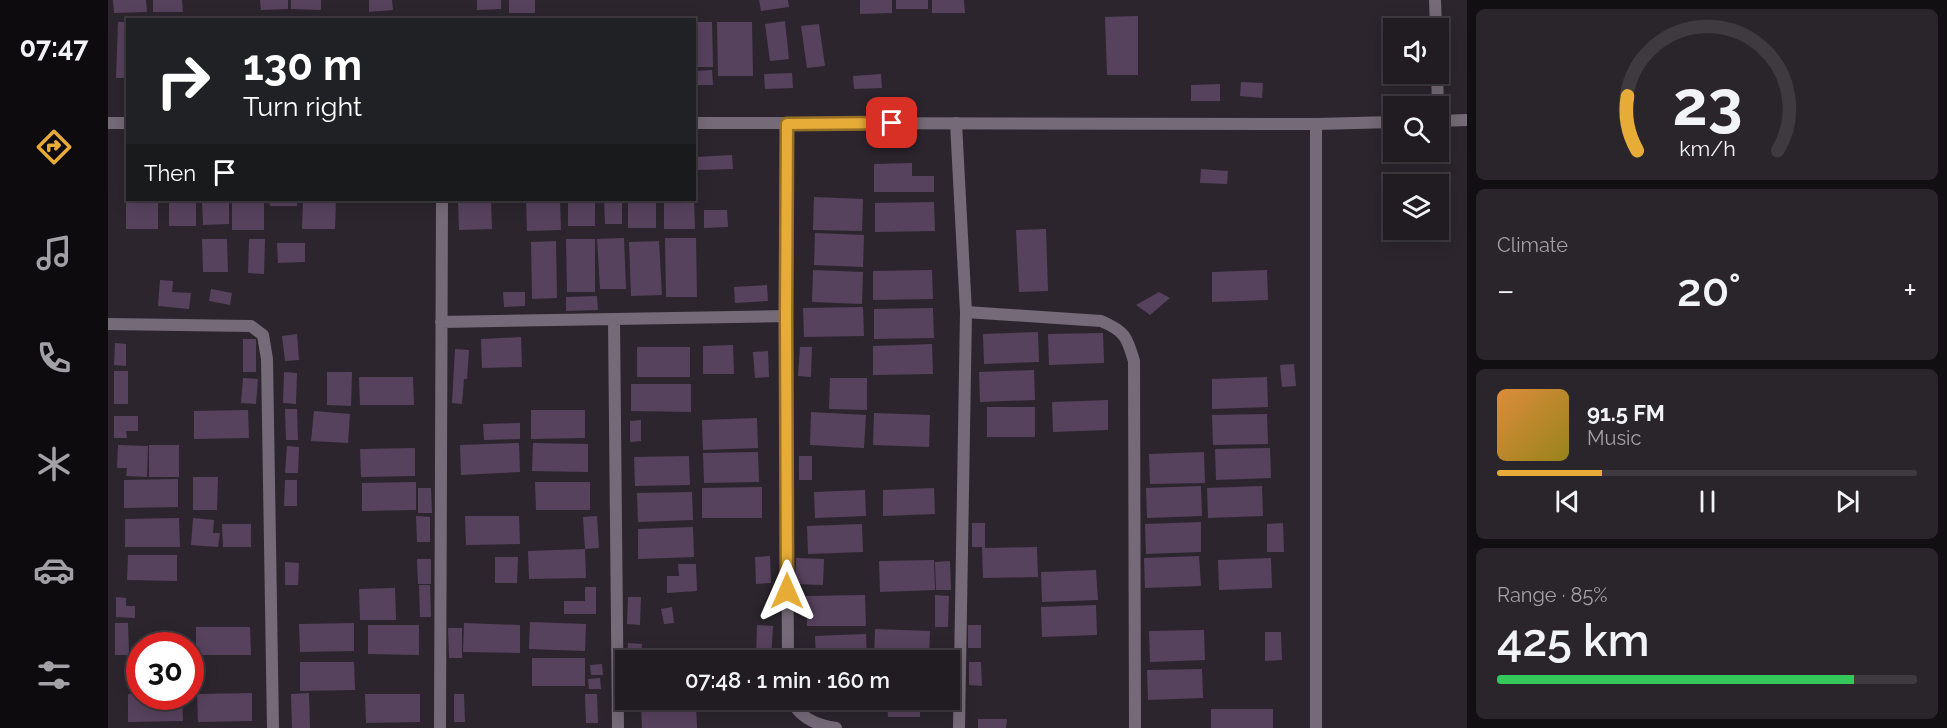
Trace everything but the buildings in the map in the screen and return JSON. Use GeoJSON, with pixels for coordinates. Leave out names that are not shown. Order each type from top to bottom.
{"type":"FeatureCollection","features":[{"type":"Feature","properties":{"kind":"street"},"geometry":{"type":"LineString","coordinates":[[1435,0],[1436,18]]}},
{"type":"Feature","properties":{"kind":"street"},"geometry":{"type":"LineString","coordinates":[[1449,120],[1467,120]]}},
{"type":"Feature","properties":{"kind":"street"},"geometry":{"type":"LineString","coordinates":[[696,123],[1383,122]]}},
{"type":"Feature","properties":{"kind":"street"},"geometry":{"type":"LineString","coordinates":[[108,123],[126,123]]}},
{"type":"Feature","properties":{"kind":"street"},"geometry":{"type":"LineString","coordinates":[[956,123],[966,312],[959,728]]}},
{"type":"Feature","properties":{"kind":"street"},"geometry":{"type":"LineString","coordinates":[[787,124],[788,650]]}},
{"type":"Feature","properties":{"kind":"street"},"geometry":{"type":"LineString","coordinates":[[1316,124],[1317,728]]}},
{"type":"Feature","properties":{"kind":"street"},"geometry":{"type":"LineString","coordinates":[[440,728],[442,201]]}},
{"type":"Feature","properties":{"kind":"street"},"geometry":{"type":"LineString","coordinates":[[966,312],[1101,321],[1118,328],[1128,340],[1134,361],[1135,728]]}},
{"type":"Feature","properties":{"kind":"street"},"geometry":{"type":"LineString","coordinates":[[441,322],[614,321],[786,316]]}},
{"type":"Feature","properties":{"kind":"street"},"geometry":{"type":"LineString","coordinates":[[614,321],[618,728]]}},
{"type":"Feature","properties":{"kind":"street"},"geometry":{"type":"LineString","coordinates":[[108,324],[252,326],[263,336],[267,359],[273,728]]}},
{"type":"Feature","properties":{"kind":"street"},"geometry":{"type":"LineString","coordinates":[[797,710],[808,720],[836,728]]}},
{"type":"Feature","properties":{"kind":"route"},"geometry":{"type":"LineString","coordinates":[[787,591],[787,124],[892,123]]}}]}
